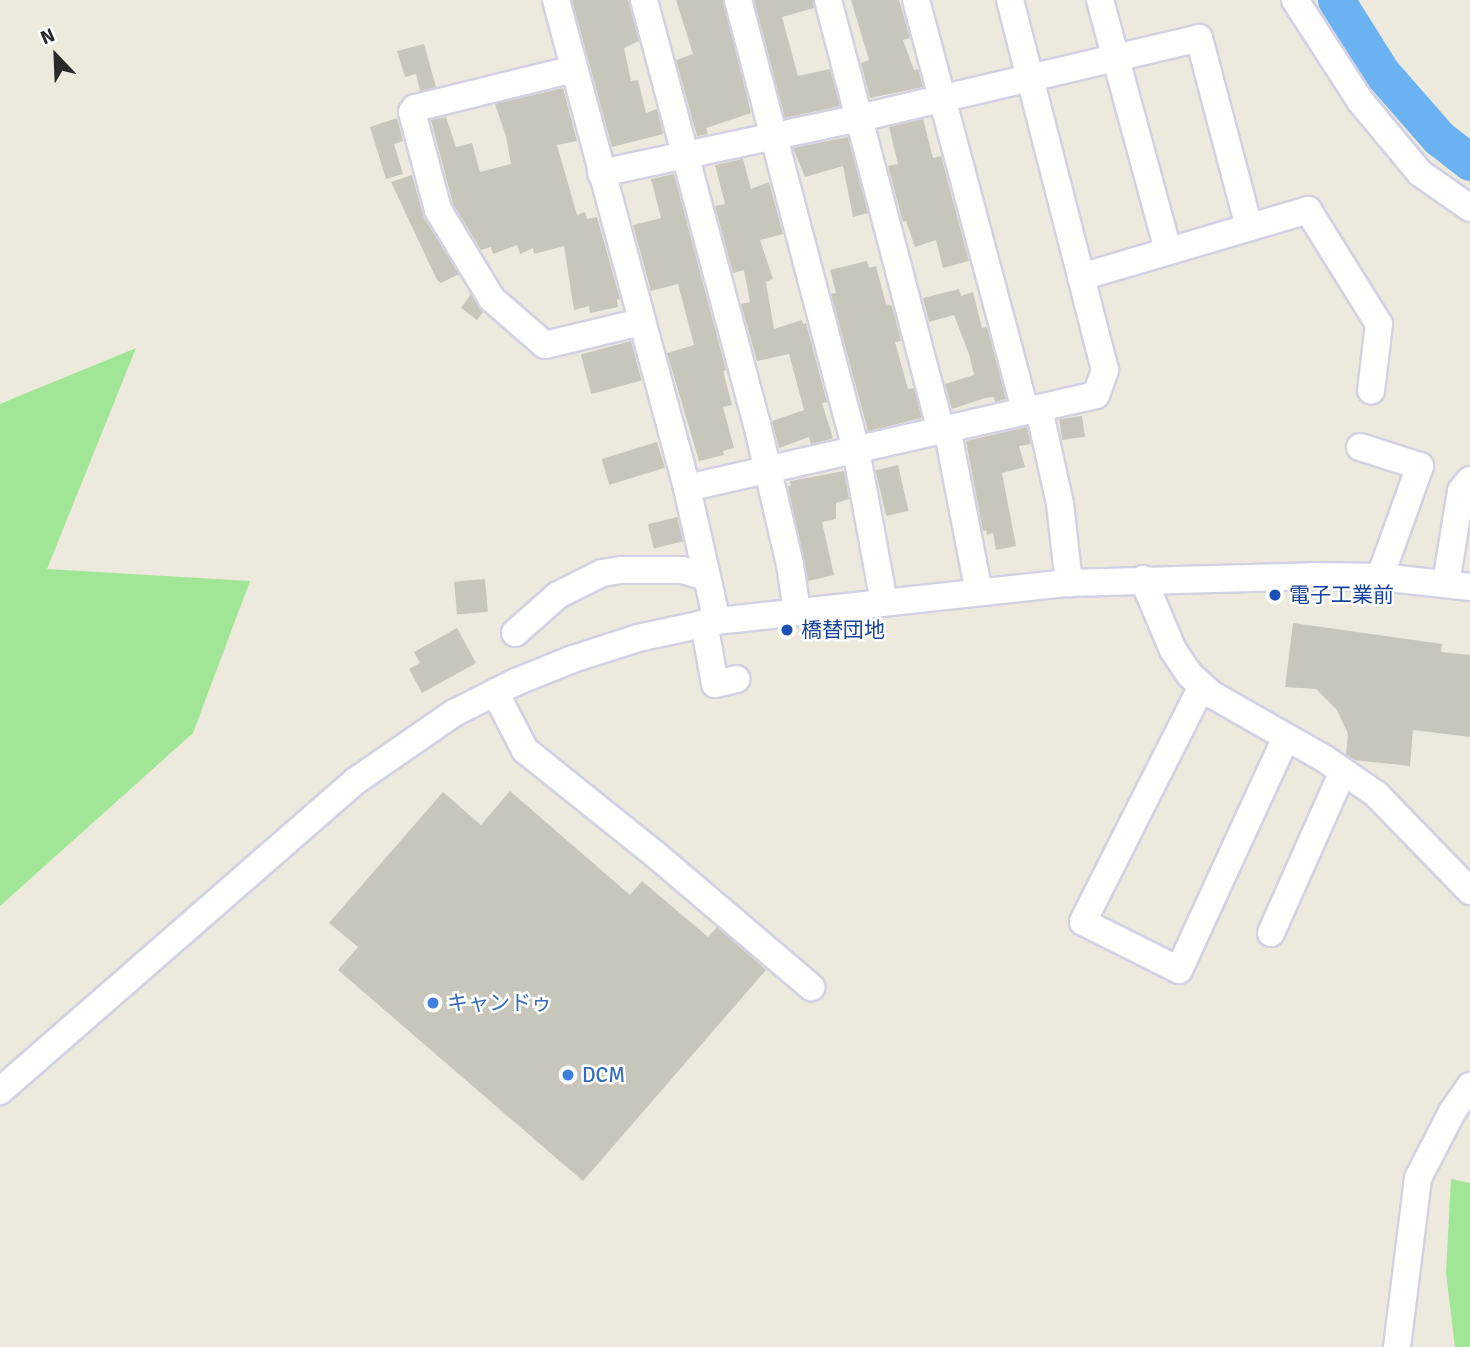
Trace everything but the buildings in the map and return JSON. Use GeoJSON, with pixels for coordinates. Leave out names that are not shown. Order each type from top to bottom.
{"type":"FeatureCollection","features":[{"type":"Feature","properties":{"kind":"street"},"geometry":{"type":"LineString","coordinates":[[556,0],[687,488],[706,577],[715,684],[736,679]]}},
{"type":"Feature","properties":{"kind":"street"},"geometry":{"type":"LineString","coordinates":[[644,0],[768,469],[797,611]]}},
{"type":"Feature","properties":{"kind":"street"},"geometry":{"type":"LineString","coordinates":[[738,0],[856,450],[884,602]]}},
{"type":"Feature","properties":{"kind":"street"},"geometry":{"type":"LineString","coordinates":[[828,0],[944,429],[979,592]]}},
{"type":"Feature","properties":{"kind":"street"},"geometry":{"type":"LineString","coordinates":[[916,0],[1060,504],[1069,583]]}},
{"type":"Feature","properties":{"kind":"street"},"geometry":{"type":"LineString","coordinates":[[687,488],[1096,394],[1105,370],[1010,0]]}},
{"type":"Feature","properties":{"kind":"street"},"geometry":{"type":"LineString","coordinates":[[1100,0],[1168,251]]}},
{"type":"Feature","properties":{"kind":"street"},"geometry":{"type":"LineString","coordinates":[[1295,0],[1361,102],[1420,173],[1470,208]]}},
{"type":"Feature","properties":{"kind":"street"},"geometry":{"type":"LineString","coordinates":[[601,173],[859,118],[942,96],[1199,38],[1249,227]]}},
{"type":"Feature","properties":{"kind":"street"},"geometry":{"type":"LineString","coordinates":[[574,69],[415,108],[412,112],[438,210],[492,299],[545,345],[641,323]]}},
{"type":"Feature","properties":{"kind":"street"},"geometry":{"type":"LineString","coordinates":[[1081,277],[1308,210],[1379,324],[1371,391]]}},
{"type":"Feature","properties":{"kind":"street"},"geometry":{"type":"LineString","coordinates":[[1360,447],[1420,466],[1380,577]]}},
{"type":"Feature","properties":{"kind":"street"},"geometry":{"type":"LineString","coordinates":[[0,1091],[354,782],[454,713],[495,692],[573,659],[638,638],[710,622],[1069,583],[1143,579],[1380,577],[1458,585],[1461,491],[1470,480]]}},
{"type":"Feature","properties":{"kind":"street"},"geometry":{"type":"LineString","coordinates":[[514,633],[558,595],[602,573],[621,570],[682,570],[706,577]]}},
{"type":"Feature","properties":{"kind":"street"},"geometry":{"type":"LineString","coordinates":[[1143,579],[1173,650],[1190,675],[1202,686],[1343,771],[1376,794],[1470,891]]}},
{"type":"Feature","properties":{"kind":"street"},"geometry":{"type":"LineString","coordinates":[[1202,686],[1083,922],[1179,970],[1286,737]]}},
{"type":"Feature","properties":{"kind":"street"},"geometry":{"type":"LineString","coordinates":[[495,692],[525,750],[656,855],[811,987]]}},
{"type":"Feature","properties":{"kind":"street"},"geometry":{"type":"LineString","coordinates":[[1271,933],[1343,771]]}},
{"type":"Feature","properties":{"kind":"street"},"geometry":{"type":"LineString","coordinates":[[1397,1347],[1418,1178],[1452,1112],[1470,1086]]}},
{"type":"Feature","properties":{"kind":"green space"},"geometry":{"type":"Polygon","coordinates":[[[136,348],[47,569],[250,581],[193,733],[0,906],[0,404],[136,348]]]}},
{"type":"Feature","properties":{"kind":"green space"},"geometry":{"type":"Polygon","coordinates":[[[1451,1179],[1470,1183],[1470,1347],[1455,1347],[1446,1273],[1451,1179]]]}},
{"type":"Feature","properties":{"kind":"waterway"},"geometry":{"type":"LineString","coordinates":[[1336,0],[1382,73],[1439,138],[1470,162]]}},
{"type":"Feature","properties":{"kind":"place","name":"電子工業前"},"geometry":{"type":"Point","coordinates":[1275,595]}},
{"type":"Feature","properties":{"kind":"place","name":"橋替団地"},"geometry":{"type":"Point","coordinates":[787,630]}},
{"type":"Feature","properties":{"kind":"place","name":"キャンドゥ"},"geometry":{"type":"Point","coordinates":[433,1003]}},
{"type":"Feature","properties":{"kind":"place","name":"DCM"},"geometry":{"type":"Point","coordinates":[568,1075]}}]}
